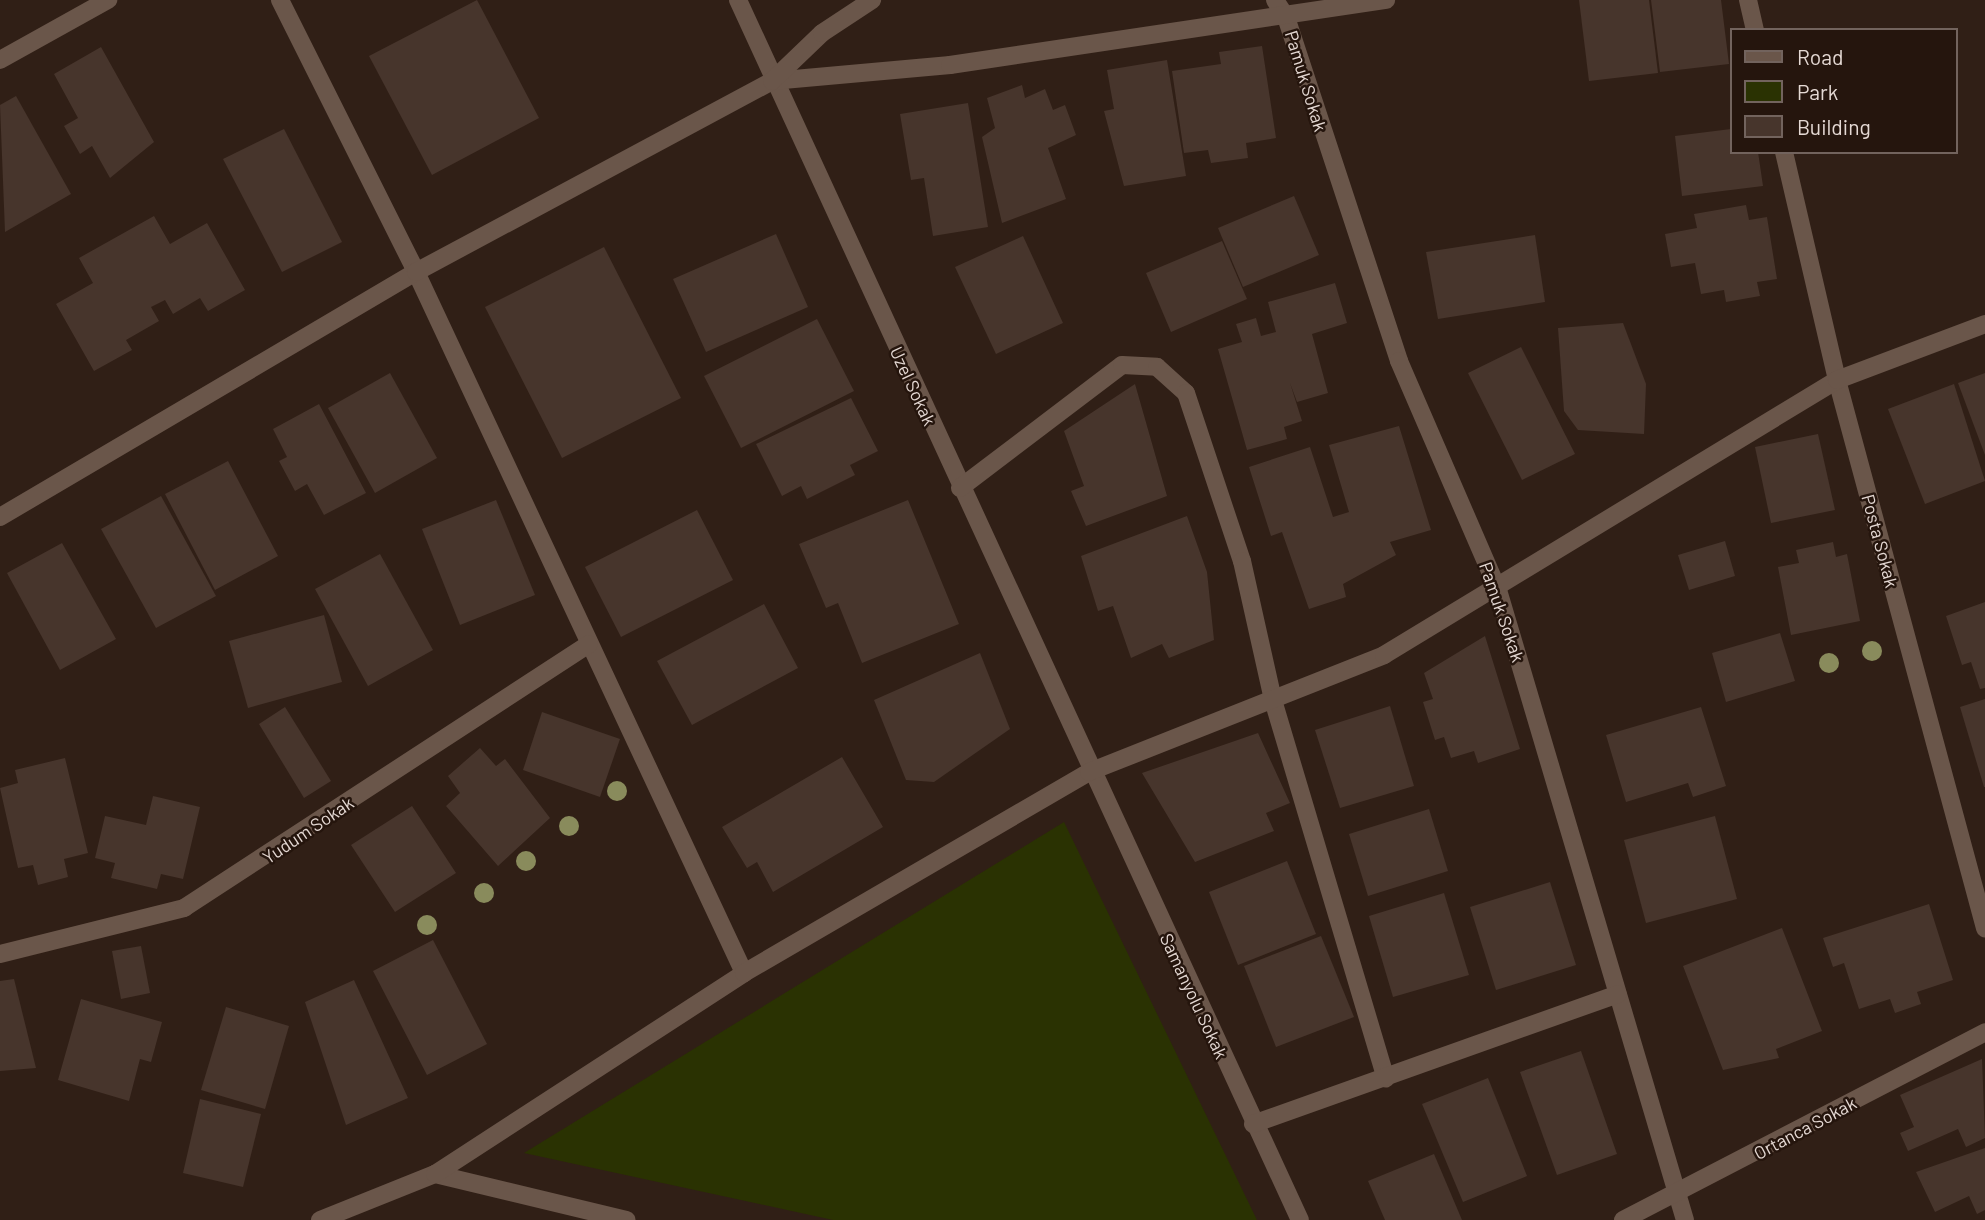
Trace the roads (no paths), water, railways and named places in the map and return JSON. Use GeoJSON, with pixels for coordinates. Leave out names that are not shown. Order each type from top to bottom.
{"type":"FeatureCollection","features":[{"type":"Feature","properties":{"kind":"street"},"geometry":{"type":"LineString","coordinates":[[0,60],[108,0]]}},
{"type":"Feature","properties":{"kind":"street"},"geometry":{"type":"LineString","coordinates":[[280,0],[416,272],[744,973]]}},
{"type":"Feature","properties":{"kind":"street","name":"Uzel Sokak"},"geometry":{"type":"LineString","coordinates":[[738,0],[772,81],[1089,772]]}},
{"type":"Feature","properties":{"kind":"street"},"geometry":{"type":"LineString","coordinates":[[0,517],[416,272],[772,81],[822,33],[872,0]]}},
{"type":"Feature","properties":{"kind":"street","name":"Pamuk Sokak"},"geometry":{"type":"LineString","coordinates":[[1275,0],[1286,17],[1399,361],[1498,590],[1685,1220]]}},
{"type":"Feature","properties":{"kind":"street"},"geometry":{"type":"LineString","coordinates":[[772,81],[936,66],[1286,17],[1385,0]]}},
{"type":"Feature","properties":{"kind":"street"},"geometry":{"type":"LineString","coordinates":[[1748,0],[1755,28]]}},
{"type":"Feature","properties":{"kind":"street","name":"Posta Sokak"},"geometry":{"type":"LineString","coordinates":[[1784,154],[1837,380],[1985,928]]}},
{"type":"Feature","properties":{"kind":"street"},"geometry":{"type":"LineString","coordinates":[[320,1220],[435,1174],[744,973],[1089,772],[1384,655],[1498,590],[1837,380],[1985,324]]}},
{"type":"Feature","properties":{"kind":"street"},"geometry":{"type":"LineString","coordinates":[[960,488],[1122,365],[1141,362],[1172,376],[1196,416],[1220,488],[1273,700],[1386,1078]]}},
{"type":"Feature","properties":{"kind":"street","name":"Yudum Sokak"},"geometry":{"type":"LineString","coordinates":[[0,954],[184,908],[589,644]]}},
{"type":"Feature","properties":{"kind":"street","name":"Samanyolu Sokak"},"geometry":{"type":"LineString","coordinates":[[1089,772],[1300,1220]]}},
{"type":"Feature","properties":{"kind":"street"},"geometry":{"type":"LineString","coordinates":[[1253,1124],[1618,994]]}},
{"type":"Feature","properties":{"kind":"street","name":"Ortanca Sokak"},"geometry":{"type":"LineString","coordinates":[[1623,1220],[1678,1196],[1985,1032]]}},
{"type":"Feature","properties":{"kind":"street"},"geometry":{"type":"LineString","coordinates":[[435,1174],[627,1220]]}}]}
